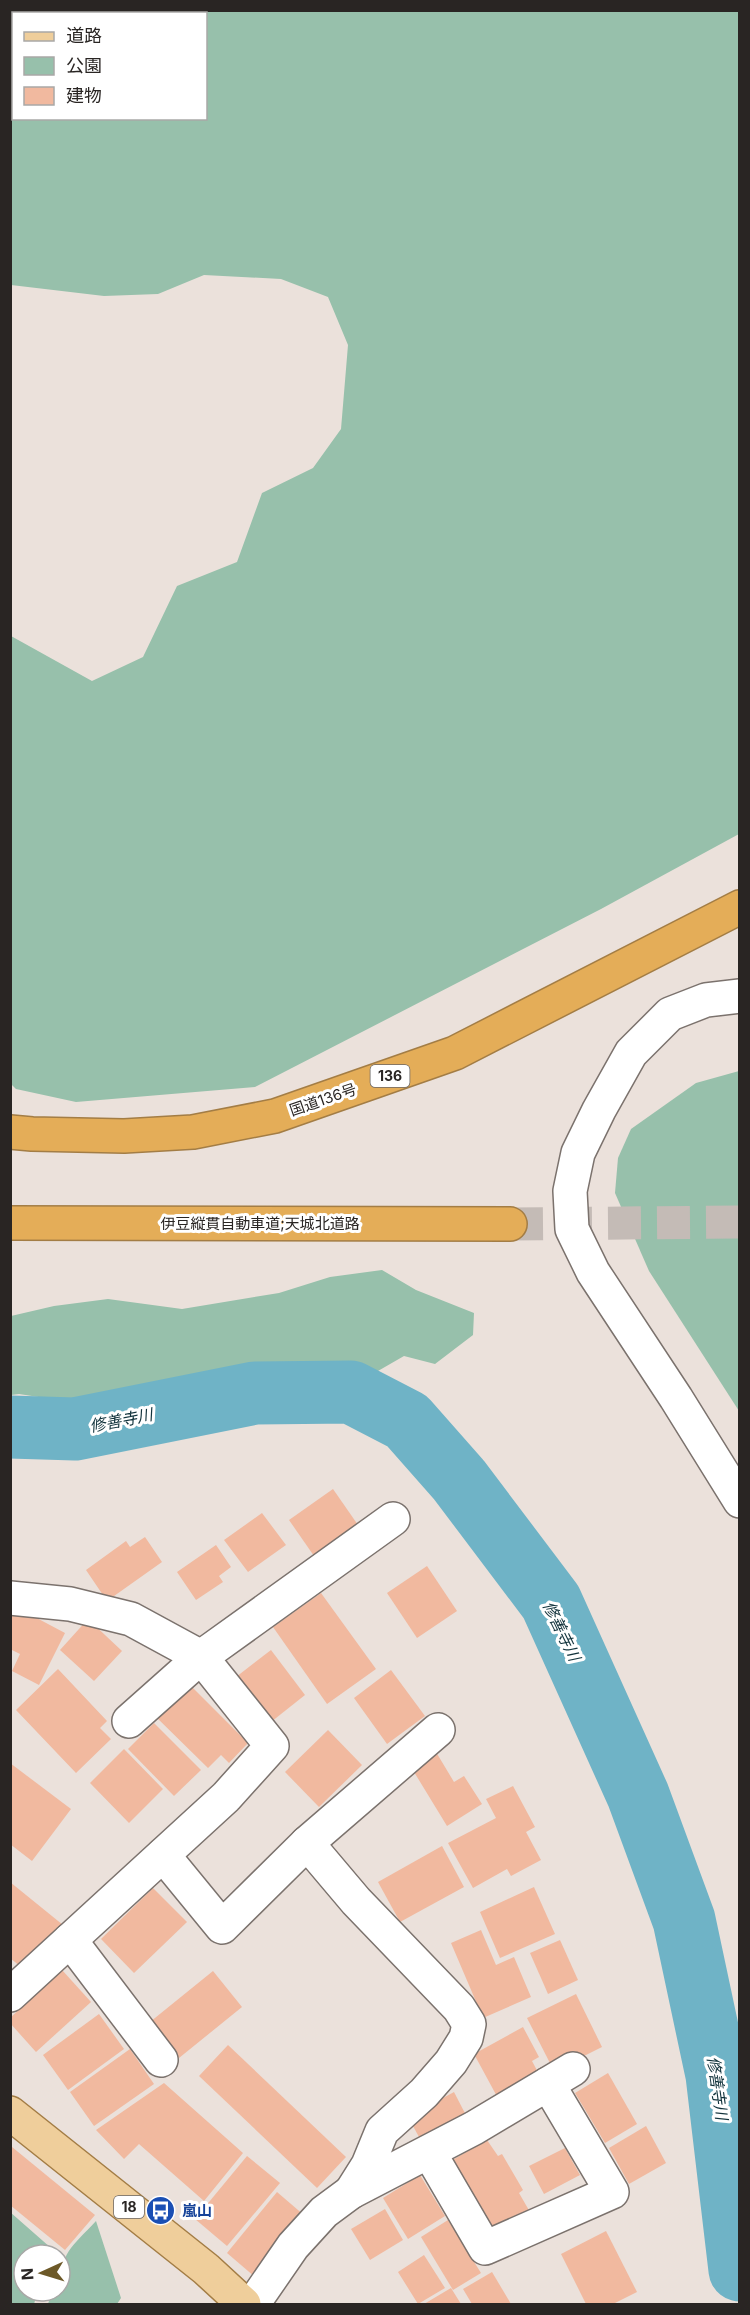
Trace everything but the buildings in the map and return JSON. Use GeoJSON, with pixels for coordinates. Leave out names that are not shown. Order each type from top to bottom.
{"type":"FeatureCollection","features":[{"type":"Feature","properties":{"kind":"highway","name":"国道136号"},"geometry":{"type":"LineString","coordinates":[[10,1132],[124,1136],[193,1132],[275,1116],[455,1053],[740,907]]}},
{"type":"Feature","properties":{"kind":"highway","name":"伊豆縦貫自動車道;天城北道路"},"geometry":{"type":"LineString","coordinates":[[15,1225],[510,1224]]}},
{"type":"Feature","properties":{"kind":"main road","name":"18"},"geometry":{"type":"LineString","coordinates":[[10,2113],[206,2269],[244,2304]]}},
{"type":"Feature","properties":{"kind":"street"},"geometry":{"type":"LineString","coordinates":[[740,996],[706,1000],[670,1014],[631,1053],[598,1110],[578,1153],[570,1191],[572,1229],[593,1272],[740,1501]]}},
{"type":"Feature","properties":{"kind":"street"},"geometry":{"type":"LineString","coordinates":[[129,1721],[201,1657],[393,1519]]}},
{"type":"Feature","properties":{"kind":"street"},"geometry":{"type":"LineString","coordinates":[[10,1598],[70,1604],[131,1619],[201,1657],[272,1746],[226,1797],[10,1995]]}},
{"type":"Feature","properties":{"kind":"street"},"geometry":{"type":"LineString","coordinates":[[163,1855],[226,1932],[307,1843],[438,1730]]}},
{"type":"Feature","properties":{"kind":"street"},"geometry":{"type":"LineString","coordinates":[[307,1843],[356,1901],[459,2008],[469,2024],[466,2038],[452,2062],[424,2093],[392,2107],[368,2165],[351,2192]]}},
{"type":"Feature","properties":{"kind":"street"},"geometry":{"type":"LineString","coordinates":[[69,1940],[161,2060]]}},
{"type":"Feature","properties":{"kind":"street"},"geometry":{"type":"LineString","coordinates":[[253,2304],[293,2246],[324,2212],[351,2192],[429,2152],[561,2077],[612,2192],[485,2248],[429,2152]]}},
{"type":"Feature","properties":{"kind":"green space"},"geometry":{"type":"Polygon","coordinates":[[[11,10],[739,11],[739,834],[601,909],[255,1087],[76,1102],[16,1089],[11,1084],[11,636],[92,681],[143,657],[177,586],[237,562],[262,493],[313,468],[341,429],[348,345],[328,297],[281,279],[204,275],[158,294],[104,296],[11,285],[11,10]]]}},
{"type":"Feature","properties":{"kind":"green space"},"geometry":{"type":"Polygon","coordinates":[[[740,1071],[739,1411],[649,1271],[615,1193],[618,1158],[631,1129],[696,1083],[740,1071]]]}},
{"type":"Feature","properties":{"kind":"green space"},"geometry":{"type":"Polygon","coordinates":[[[382,1270],[416,1290],[474,1313],[473,1335],[435,1364],[404,1356],[371,1375],[341,1372],[223,1380],[140,1401],[103,1407],[19,1394],[11,1395],[11,1316],[54,1306],[108,1299],[182,1309],[279,1293],[330,1277],[382,1270]]]}},
{"type":"Feature","properties":{"kind":"green space"},"geometry":{"type":"Polygon","coordinates":[[[10,2212],[45,2243],[12,2243],[12,2303],[34,2303],[11,2304],[10,2212]]]}},
{"type":"Feature","properties":{"kind":"green space"},"geometry":{"type":"Polygon","coordinates":[[[96,2221],[121,2298],[117,2304],[48,2304],[72,2303],[72,2247],[96,2221]]]}},
{"type":"Feature","properties":{"kind":"waterway","name":"修善寺川"},"geometry":{"type":"LineString","coordinates":[[10,1427],[75,1429],[255,1393],[351,1392],[407,1421],[459,1480],[551,1602],[638,1795],[684,1920],[717,2075],[740,2270]]}},
{"type":"Feature","properties":{"kind":"tunnel"},"geometry":{"type":"LineString","coordinates":[[510,1224],[740,1222]]}},
{"type":"Feature","properties":{"kind":"place","name":"嵐山"},"geometry":{"type":"Point","coordinates":[161,2211]}}]}
